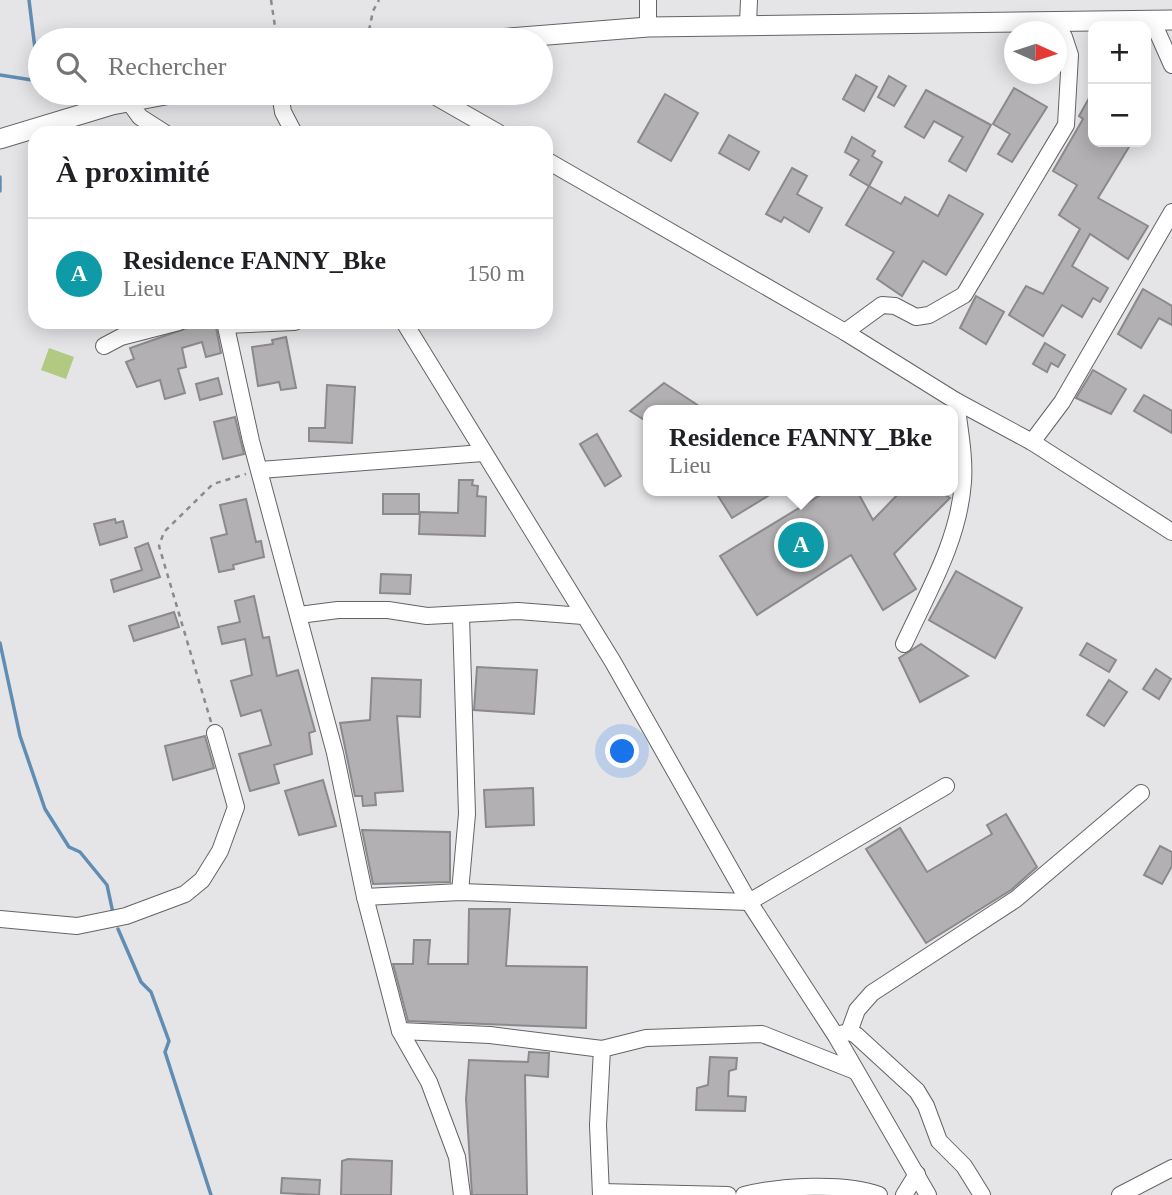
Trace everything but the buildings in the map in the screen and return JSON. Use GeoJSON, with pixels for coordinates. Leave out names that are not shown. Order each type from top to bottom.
{"type":"FeatureCollection","features":[{"type":"Feature","properties":{"kind":"main road"},"geometry":{"type":"LineString","coordinates":[[1054,21],[1172,20]]}},
{"type":"Feature","properties":{"kind":"main road"},"geometry":{"type":"LineString","coordinates":[[553,35],[648,27],[748,24],[1004,21]]}},
{"type":"Feature","properties":{"kind":"main road"},"geometry":{"type":"LineString","coordinates":[[45,126],[119,105]]}},
{"type":"Feature","properties":{"kind":"main road"},"geometry":{"type":"LineString","coordinates":[[0,139],[28,131]]}},
{"type":"Feature","properties":{"kind":"street"},"geometry":{"type":"LineString","coordinates":[[648,0],[648,27]]}},
{"type":"Feature","properties":{"kind":"street"},"geometry":{"type":"LineString","coordinates":[[748,24],[749,0]]}},
{"type":"Feature","properties":{"kind":"street"},"geometry":{"type":"LineString","coordinates":[[1152,20],[1172,65]]}},
{"type":"Feature","properties":{"kind":"street"},"geometry":{"type":"LineString","coordinates":[[845,332],[883,305],[895,306],[916,317],[929,315],[964,295],[1066,125],[1071,83],[1067,46]]}},
{"type":"Feature","properties":{"kind":"street"},"geometry":{"type":"LineString","coordinates":[[131,105],[140,117],[154,126]]}},
{"type":"Feature","properties":{"kind":"street"},"geometry":{"type":"LineString","coordinates":[[282,105],[290,126]]}},
{"type":"Feature","properties":{"kind":"street"},"geometry":{"type":"LineString","coordinates":[[450,105],[487,126]]}},
{"type":"Feature","properties":{"kind":"street"},"geometry":{"type":"LineString","coordinates":[[553,164],[845,332],[956,401],[1032,442],[1172,532]]}},
{"type":"Feature","properties":{"kind":"street"},"geometry":{"type":"LineString","coordinates":[[1032,442],[1062,402],[1172,212]]}},
{"type":"Feature","properties":{"kind":"street"},"geometry":{"type":"LineString","coordinates":[[104,346],[121,337],[152,329]]}},
{"type":"Feature","properties":{"kind":"street"},"geometry":{"type":"LineString","coordinates":[[227,329],[237,386],[335,753],[365,897],[400,1031],[429,1082],[457,1157],[462,1176],[462,1195]]}},
{"type":"Feature","properties":{"kind":"street"},"geometry":{"type":"LineString","coordinates":[[408,329],[583,616],[749,902],[843,1034],[917,1091],[926,1106],[939,1141],[964,1166],[982,1195]]}},
{"type":"Feature","properties":{"kind":"street"},"geometry":{"type":"LineString","coordinates":[[956,401],[956,405]]}},
{"type":"Feature","properties":{"kind":"street"},"geometry":{"type":"LineString","coordinates":[[904,644],[960,514],[964,479],[958,420]]}},
{"type":"Feature","properties":{"kind":"street"},"geometry":{"type":"LineString","coordinates":[[260,470],[483,453]]}},
{"type":"Feature","properties":{"kind":"street"},"geometry":{"type":"LineString","coordinates":[[299,615],[338,610],[461,615],[518,611],[583,616]]}},
{"type":"Feature","properties":{"kind":"street"},"geometry":{"type":"LineString","coordinates":[[460,892],[467,814],[461,615]]}},
{"type":"Feature","properties":{"kind":"street"},"geometry":{"type":"LineString","coordinates":[[0,919],[77,926],[114,919],[164,904],[185,894],[202,880],[220,851],[236,807],[215,733]]}},
{"type":"Feature","properties":{"kind":"street"},"geometry":{"type":"LineString","coordinates":[[365,897],[460,892],[749,902],[946,786]]}},
{"type":"Feature","properties":{"kind":"street"},"geometry":{"type":"LineString","coordinates":[[928,1195],[855,1071],[843,1034],[872,993],[1016,899],[1142,793]]}},
{"type":"Feature","properties":{"kind":"street"},"geometry":{"type":"LineString","coordinates":[[400,1031],[490,1035],[602,1049],[646,1038],[762,1034],[855,1071]]}},
{"type":"Feature","properties":{"kind":"street"},"geometry":{"type":"LineString","coordinates":[[602,1049],[598,1125],[601,1193],[728,1195]]}},
{"type":"Feature","properties":{"kind":"street"},"geometry":{"type":"LineString","coordinates":[[1120,1195],[1172,1168]]}},
{"type":"Feature","properties":{"kind":"street"},"geometry":{"type":"LineString","coordinates":[[904,1195],[916,1174]]}},
{"type":"Feature","properties":{"kind":"street"},"geometry":{"type":"LineString","coordinates":[[744,1195],[794,1188],[866,1190],[879,1195]]}},
{"type":"Feature","properties":{"kind":"path"},"geometry":{"type":"LineString","coordinates":[[271,0],[275,28]]}},
{"type":"Feature","properties":{"kind":"path"},"geometry":{"type":"LineString","coordinates":[[369,28],[373,10],[379,0]]}},
{"type":"Feature","properties":{"kind":"path"},"geometry":{"type":"LineString","coordinates":[[215,733],[159,546],[164,532],[213,484],[260,470]]}},
{"type":"Feature","properties":{"kind":"green space"},"geometry":{"type":"Polygon","coordinates":[[[49,348],[74,357],[66,379],[41,370],[49,348]]]}},
{"type":"Feature","properties":{"kind":"waterway"},"geometry":{"type":"LineString","coordinates":[[29,0],[32,28]]}},
{"type":"Feature","properties":{"kind":"waterway"},"geometry":{"type":"LineString","coordinates":[[0,75],[28,79]]}},
{"type":"Feature","properties":{"kind":"waterway"},"geometry":{"type":"LineString","coordinates":[[0,177],[0,191]]}},
{"type":"Feature","properties":{"kind":"waterway"},"geometry":{"type":"LineString","coordinates":[[0,643],[20,736],[45,809],[69,847],[80,852],[107,885],[113,913]]}},
{"type":"Feature","properties":{"kind":"waterway"},"geometry":{"type":"LineString","coordinates":[[118,929],[141,982],[151,992],[169,1041],[165,1052],[211,1195]]}},
{"type":"Feature","properties":{"kind":"place","name":"Residence FANNY_Bke"},"geometry":{"type":"Point","coordinates":[801,545]}}]}
